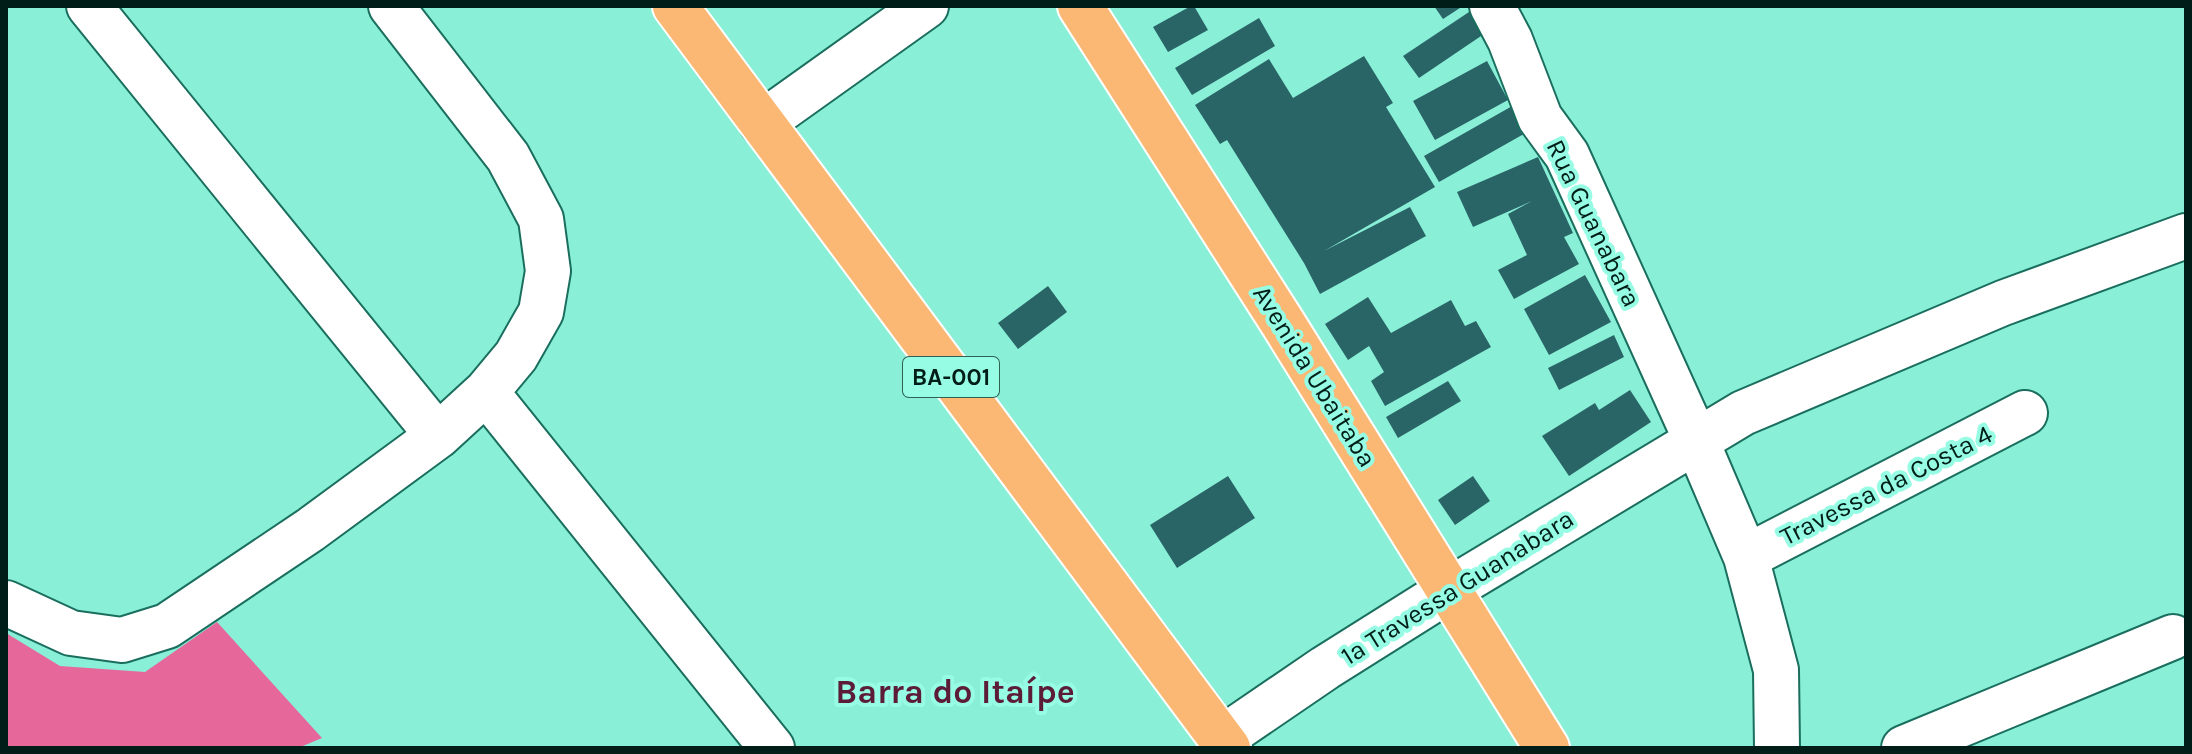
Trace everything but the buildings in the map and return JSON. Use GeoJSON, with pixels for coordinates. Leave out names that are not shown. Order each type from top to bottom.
{"type":"FeatureCollection","features":[{"type":"Feature","properties":{"kind":"main road","name":"BA-001"},"geometry":{"type":"LineString","coordinates":[[675,6],[1225,744]]}},
{"type":"Feature","properties":{"kind":"main road","name":"Avenida Ubaitaba"},"geometry":{"type":"LineString","coordinates":[[1080,6],[1547,748]]}},
{"type":"Feature","properties":{"kind":"street"},"geometry":{"type":"LineString","coordinates":[[89,6],[438,436]]}},
{"type":"Feature","properties":{"kind":"street"},"geometry":{"type":"LineString","coordinates":[[6,603],[71,633],[122,640],[167,626],[298,539],[438,436],[486,392],[516,356],[541,312],[548,271],[541,219],[508,157],[391,6]]}},
{"type":"Feature","properties":{"kind":"street"},"geometry":{"type":"LineString","coordinates":[[762,123],[926,6]]}},
{"type":"Feature","properties":{"kind":"street","name":"Rua Guanabara"},"geometry":{"type":"LineString","coordinates":[[1492,6],[1510,40],[1540,118],[1567,155],[1746,557],[1776,670],[1777,748]]}},
{"type":"Feature","properties":{"kind":"street","name":"1ª Travessa Guanabara"},"geometry":{"type":"LineString","coordinates":[[1225,744],[1325,668],[1743,413],[2003,303],[2186,236]]}},
{"type":"Feature","properties":{"kind":"street"},"geometry":{"type":"LineString","coordinates":[[486,392],[772,748]]}},
{"type":"Feature","properties":{"kind":"street","name":"Travessa da Costa 4"},"geometry":{"type":"LineString","coordinates":[[1746,557],[2025,413]]}},
{"type":"Feature","properties":{"kind":"street"},"geometry":{"type":"LineString","coordinates":[[1904,748],[2173,637]]}},
{"type":"Feature","properties":{"kind":"shaded area"},"geometry":{"type":"Polygon","coordinates":[[[217,622],[322,738],[298,748],[6,748],[6,633],[60,666],[145,672],[217,622]]]}},
{"type":"Feature","properties":{"kind":"district","name":"Barra do Itaípe"},"geometry":{"type":"Point","coordinates":[955,691]}}]}
